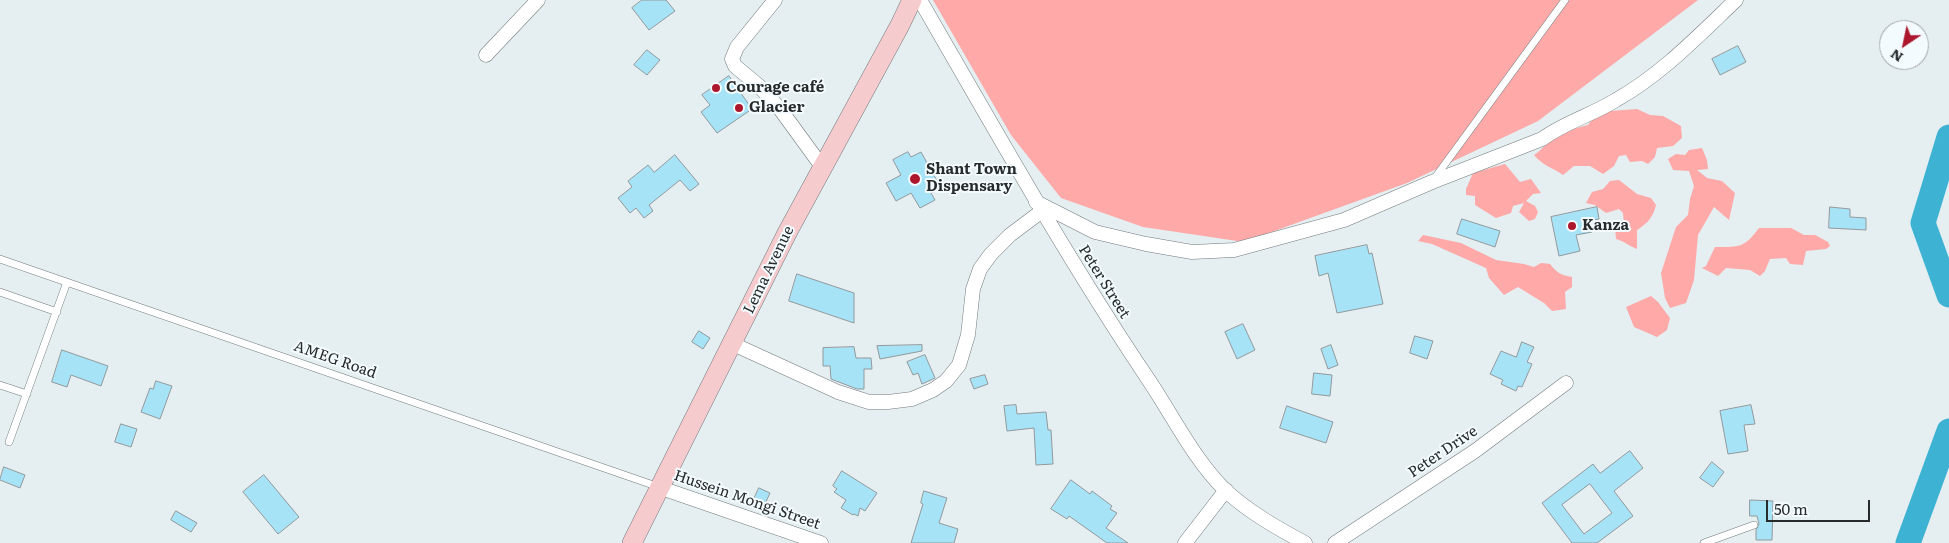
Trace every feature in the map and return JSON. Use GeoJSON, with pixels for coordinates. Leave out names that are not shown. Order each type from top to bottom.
{"type":"FeatureCollection","features":[{"type":"Feature","properties":{"kind":"main road","name":"Lema Avenue"},"geometry":{"type":"LineString","coordinates":[[632,543],[787,233],[912,0]]}},
{"type":"Feature","properties":{"kind":"street"},"geometry":{"type":"LineString","coordinates":[[486,55],[538,0]]}},
{"type":"Feature","properties":{"kind":"street"},"geometry":{"type":"LineString","coordinates":[[775,0],[737,47],[732,59],[735,66],[759,86],[780,109],[823,168]]}},
{"type":"Feature","properties":{"kind":"street","name":"Peter Street"},"geometry":{"type":"LineString","coordinates":[[920,0],[1039,207],[1115,330],[1201,461],[1226,490],[1263,520],[1305,543]]}},
{"type":"Feature","properties":{"kind":"street"},"geometry":{"type":"LineString","coordinates":[[733,344],[838,392],[869,402],[912,399],[933,390],[946,381],[959,365],[968,335],[973,289],[980,270],[991,254],[1039,207],[1095,232],[1192,252],[1234,250],[1344,220],[1432,182],[1542,139],[1555,130],[1616,100],[1673,61],[1736,0]]}},
{"type":"Feature","properties":{"kind":"street","name":"Peter Drive"},"geometry":{"type":"LineString","coordinates":[[1335,543],[1475,451],[1566,383]]}},
{"type":"Feature","properties":{"kind":"street","name":"Hussein Mongi Street"},"geometry":{"type":"LineString","coordinates":[[661,488],[821,543]]}},
{"type":"Feature","properties":{"kind":"street"},"geometry":{"type":"LineString","coordinates":[[1185,543],[1226,490]]}},
{"type":"Feature","properties":{"kind":"lane"},"geometry":{"type":"LineString","coordinates":[[1432,182],[1565,0]]}},
{"type":"Feature","properties":{"kind":"lane","name":"AMEG Road"},"geometry":{"type":"LineString","coordinates":[[0,259],[661,488]]}},
{"type":"Feature","properties":{"kind":"lane"},"geometry":{"type":"LineString","coordinates":[[9,442],[68,282]]}},
{"type":"Feature","properties":{"kind":"lane"},"geometry":{"type":"LineString","coordinates":[[0,292],[56,312]]}},
{"type":"Feature","properties":{"kind":"lane"},"geometry":{"type":"LineString","coordinates":[[0,385],[27,394]]}},
{"type":"Feature","properties":{"kind":"lane"},"geometry":{"type":"LineString","coordinates":[[1704,543],[1754,525]]}},
{"type":"Feature","properties":{"kind":"shaded area"},"geometry":{"type":"Polygon","coordinates":[[[933,0],[1698,0],[1538,121],[1407,183],[1244,242],[1143,227],[1061,198],[1011,135],[933,0]]]}},
{"type":"Feature","properties":{"kind":"shaded area"},"geometry":{"type":"Polygon","coordinates":[[[1637,109],[1650,115],[1663,116],[1681,126],[1682,138],[1673,146],[1657,148],[1655,157],[1648,164],[1642,161],[1630,162],[1626,155],[1619,156],[1614,166],[1603,174],[1590,166],[1574,166],[1563,175],[1544,164],[1534,155],[1556,136],[1588,125],[1597,112],[1637,109]]]}},
{"type":"Feature","properties":{"kind":"shaded area"},"geometry":{"type":"Polygon","coordinates":[[[1702,148],[1707,160],[1708,169],[1697,170],[1707,178],[1722,181],[1735,193],[1729,220],[1714,207],[1698,235],[1694,280],[1686,303],[1670,308],[1665,298],[1661,273],[1676,227],[1688,215],[1694,186],[1689,171],[1673,170],[1668,159],[1676,154],[1685,155],[1689,150],[1702,148]]]}},
{"type":"Feature","properties":{"kind":"shaded area"},"geometry":{"type":"Polygon","coordinates":[[[1505,164],[1520,182],[1531,179],[1541,193],[1533,194],[1526,201],[1535,206],[1538,212],[1535,219],[1529,221],[1519,212],[1524,203],[1513,206],[1511,213],[1496,218],[1475,205],[1475,196],[1466,195],[1466,189],[1473,173],[1505,164]]]}},
{"type":"Feature","properties":{"kind":"shaded area"},"geometry":{"type":"Polygon","coordinates":[[[1619,180],[1637,194],[1651,198],[1656,205],[1650,219],[1637,230],[1637,249],[1616,239],[1615,228],[1624,224],[1623,213],[1619,209],[1606,213],[1595,205],[1586,203],[1592,192],[1603,189],[1610,181],[1619,180]]]}},
{"type":"Feature","properties":{"kind":"shaded area"},"geometry":{"type":"Polygon","coordinates":[[[1759,228],[1791,228],[1804,235],[1815,235],[1828,242],[1830,246],[1826,249],[1806,251],[1803,265],[1790,264],[1786,258],[1770,259],[1765,271],[1760,276],[1750,270],[1726,268],[1718,276],[1702,268],[1706,266],[1715,247],[1741,245],[1759,228]]]}},
{"type":"Feature","properties":{"kind":"shaded area"},"geometry":{"type":"Polygon","coordinates":[[[1423,235],[1461,243],[1496,260],[1534,267],[1541,263],[1550,264],[1560,273],[1572,277],[1572,287],[1565,292],[1566,309],[1552,311],[1544,303],[1518,287],[1504,295],[1489,278],[1486,268],[1432,244],[1418,241],[1423,235]]]}},
{"type":"Feature","properties":{"kind":"shaded area"},"geometry":{"type":"Polygon","coordinates":[[[1651,296],[1670,318],[1667,330],[1657,337],[1634,327],[1626,307],[1651,296]]]}},
{"type":"Feature","properties":{"kind":"building"},"geometry":{"type":"Polygon","coordinates":[[[642,0],[666,0],[675,11],[649,30],[632,8],[642,0]]]}},
{"type":"Feature","properties":{"kind":"building"},"geometry":{"type":"Polygon","coordinates":[[[1738,46],[1746,62],[1720,75],[1712,59],[1738,46]]]}},
{"type":"Feature","properties":{"kind":"building"},"geometry":{"type":"Polygon","coordinates":[[[647,50],[660,60],[647,75],[634,65],[647,50]]]}},
{"type":"Feature","properties":{"kind":"building"},"geometry":{"type":"Polygon","coordinates":[[[729,76],[752,109],[717,133],[701,112],[710,105],[702,95],[729,76]]]}},
{"type":"Feature","properties":{"kind":"building","name":"Shant Town Dispensary"},"geometry":{"type":"Polygon","coordinates":[[[908,152],[911,157],[921,152],[941,188],[931,193],[935,200],[920,208],[911,193],[896,201],[886,183],[901,175],[893,160],[908,152]]]}},
{"type":"Feature","properties":{"kind":"building"},"geometry":{"type":"Polygon","coordinates":[[[675,155],[699,184],[690,191],[680,180],[649,205],[653,211],[644,218],[636,208],[630,213],[618,198],[632,187],[628,181],[648,165],[654,172],[675,155]]]}},
{"type":"Feature","properties":{"kind":"building","name":"Kanza"},"geometry":{"type":"Polygon","coordinates":[[[1597,207],[1599,219],[1590,221],[1592,232],[1576,235],[1580,251],[1559,256],[1551,217],[1597,207]]]}},
{"type":"Feature","properties":{"kind":"building"},"geometry":{"type":"Polygon","coordinates":[[[1830,207],[1850,209],[1850,217],[1866,218],[1866,230],[1829,228],[1830,207]]]}},
{"type":"Feature","properties":{"kind":"building"},"geometry":{"type":"Polygon","coordinates":[[[1462,219],[1500,231],[1495,247],[1457,234],[1462,219]]]}},
{"type":"Feature","properties":{"kind":"building"},"geometry":{"type":"Polygon","coordinates":[[[1367,245],[1369,254],[1372,253],[1383,304],[1337,313],[1328,273],[1319,276],[1315,256],[1367,245]]]}},
{"type":"Feature","properties":{"kind":"building"},"geometry":{"type":"Polygon","coordinates":[[[797,274],[854,293],[854,323],[789,301],[797,274]]]}},
{"type":"Feature","properties":{"kind":"building"},"geometry":{"type":"Polygon","coordinates":[[[1243,324],[1255,350],[1237,359],[1225,332],[1243,324]]]}},
{"type":"Feature","properties":{"kind":"building"},"geometry":{"type":"Polygon","coordinates":[[[699,331],[710,338],[703,349],[692,342],[699,331]]]}},
{"type":"Feature","properties":{"kind":"building"},"geometry":{"type":"Polygon","coordinates":[[[1415,336],[1433,341],[1427,359],[1410,353],[1415,336]]]}},
{"type":"Feature","properties":{"kind":"building"},"geometry":{"type":"Polygon","coordinates":[[[1522,342],[1534,347],[1527,362],[1532,364],[1522,387],[1518,386],[1516,391],[1501,384],[1503,380],[1490,374],[1501,351],[1516,357],[1522,342]]]}},
{"type":"Feature","properties":{"kind":"building"},"geometry":{"type":"Polygon","coordinates":[[[922,345],[922,351],[880,359],[877,346],[922,345]]]}},
{"type":"Feature","properties":{"kind":"building"},"geometry":{"type":"Polygon","coordinates":[[[1331,345],[1338,365],[1328,369],[1321,349],[1331,345]]]}},
{"type":"Feature","properties":{"kind":"building"},"geometry":{"type":"Polygon","coordinates":[[[854,347],[856,358],[871,358],[872,369],[864,369],[864,389],[857,389],[831,379],[830,366],[823,366],[823,348],[854,347]]]}},
{"type":"Feature","properties":{"kind":"building"},"geometry":{"type":"Polygon","coordinates":[[[62,350],[108,366],[101,386],[71,375],[67,387],[52,382],[62,350]]]}},
{"type":"Feature","properties":{"kind":"building"},"geometry":{"type":"Polygon","coordinates":[[[925,355],[935,378],[922,384],[918,373],[913,375],[907,362],[925,355]]]}},
{"type":"Feature","properties":{"kind":"building"},"geometry":{"type":"Polygon","coordinates":[[[1314,373],[1332,375],[1330,396],[1312,394],[1314,373]]]}},
{"type":"Feature","properties":{"kind":"building"},"geometry":{"type":"Polygon","coordinates":[[[985,375],[988,384],[974,389],[970,379],[985,375]]]}},
{"type":"Feature","properties":{"kind":"building"},"geometry":{"type":"Polygon","coordinates":[[[156,381],[172,386],[160,419],[141,412],[150,388],[153,389],[156,381]]]}},
{"type":"Feature","properties":{"kind":"building"},"geometry":{"type":"Polygon","coordinates":[[[1016,405],[1017,414],[1046,412],[1048,430],[1051,430],[1053,464],[1036,465],[1034,428],[1007,431],[1004,406],[1016,405]]]}},
{"type":"Feature","properties":{"kind":"building"},"geometry":{"type":"Polygon","coordinates":[[[1751,405],[1755,424],[1744,425],[1748,451],[1728,454],[1720,411],[1751,405]]]}},
{"type":"Feature","properties":{"kind":"building"},"geometry":{"type":"Polygon","coordinates":[[[1287,406],[1333,422],[1326,443],[1280,428],[1287,406]]]}},
{"type":"Feature","properties":{"kind":"building"},"geometry":{"type":"Polygon","coordinates":[[[121,424],[137,429],[131,447],[115,442],[121,424]]]}},
{"type":"Feature","properties":{"kind":"building"},"geometry":{"type":"Polygon","coordinates":[[[1630,451],[1643,468],[1614,491],[1633,516],[1597,543],[1572,543],[1542,503],[1593,464],[1600,473],[1630,451]],[[1590,484],[1562,505],[1584,534],[1612,513],[1590,484]]]}},
{"type":"Feature","properties":{"kind":"building"},"geometry":{"type":"Polygon","coordinates":[[[1712,462],[1724,472],[1713,487],[1700,478],[1712,462]]]}},
{"type":"Feature","properties":{"kind":"building"},"geometry":{"type":"Polygon","coordinates":[[[4,467],[25,475],[20,488],[0,480],[4,467]]]}},
{"type":"Feature","properties":{"kind":"building"},"geometry":{"type":"Polygon","coordinates":[[[842,471],[877,493],[865,511],[860,508],[858,516],[841,508],[846,500],[834,492],[837,489],[833,486],[842,471]]]}},
{"type":"Feature","properties":{"kind":"building"},"geometry":{"type":"Polygon","coordinates":[[[264,475],[299,517],[278,534],[243,492],[264,475]]]}},
{"type":"Feature","properties":{"kind":"building"},"geometry":{"type":"Polygon","coordinates":[[[1071,480],[1090,494],[1092,491],[1112,506],[1110,509],[1117,513],[1106,528],[1128,543],[1107,543],[1069,516],[1067,519],[1051,509],[1071,480]]]}},
{"type":"Feature","properties":{"kind":"building"},"geometry":{"type":"Polygon","coordinates":[[[759,488],[770,493],[765,504],[754,499],[759,488]]]}},
{"type":"Feature","properties":{"kind":"building"},"geometry":{"type":"Polygon","coordinates":[[[924,491],[947,498],[939,523],[958,529],[954,543],[911,543],[923,504],[921,503],[924,491]]]}},
{"type":"Feature","properties":{"kind":"building"},"geometry":{"type":"Polygon","coordinates":[[[1750,500],[1773,501],[1772,540],[1756,540],[1756,530],[1759,524],[1757,516],[1750,516],[1750,500]]]}},
{"type":"Feature","properties":{"kind":"building"},"geometry":{"type":"Polygon","coordinates":[[[176,511],[197,523],[191,532],[171,520],[176,511]]]}},
{"type":"Feature","properties":{"kind":"waterway"},"geometry":{"type":"LineString","coordinates":[[1949,137],[1923,223],[1949,295]]}},
{"type":"Feature","properties":{"kind":"waterway"},"geometry":{"type":"LineString","coordinates":[[1908,543],[1949,431]]}},
{"type":"Feature","properties":{"kind":"place","name":"Courage café"},"geometry":{"type":"Point","coordinates":[716,88]}},
{"type":"Feature","properties":{"kind":"place","name":"Glacier"},"geometry":{"type":"Point","coordinates":[739,108]}},
{"type":"Feature","properties":{"kind":"place","name":"Shant Town Dispensary"},"geometry":{"type":"Point","coordinates":[915,179]}},
{"type":"Feature","properties":{"kind":"place","name":"Kanza"},"geometry":{"type":"Point","coordinates":[1572,226]}}]}
